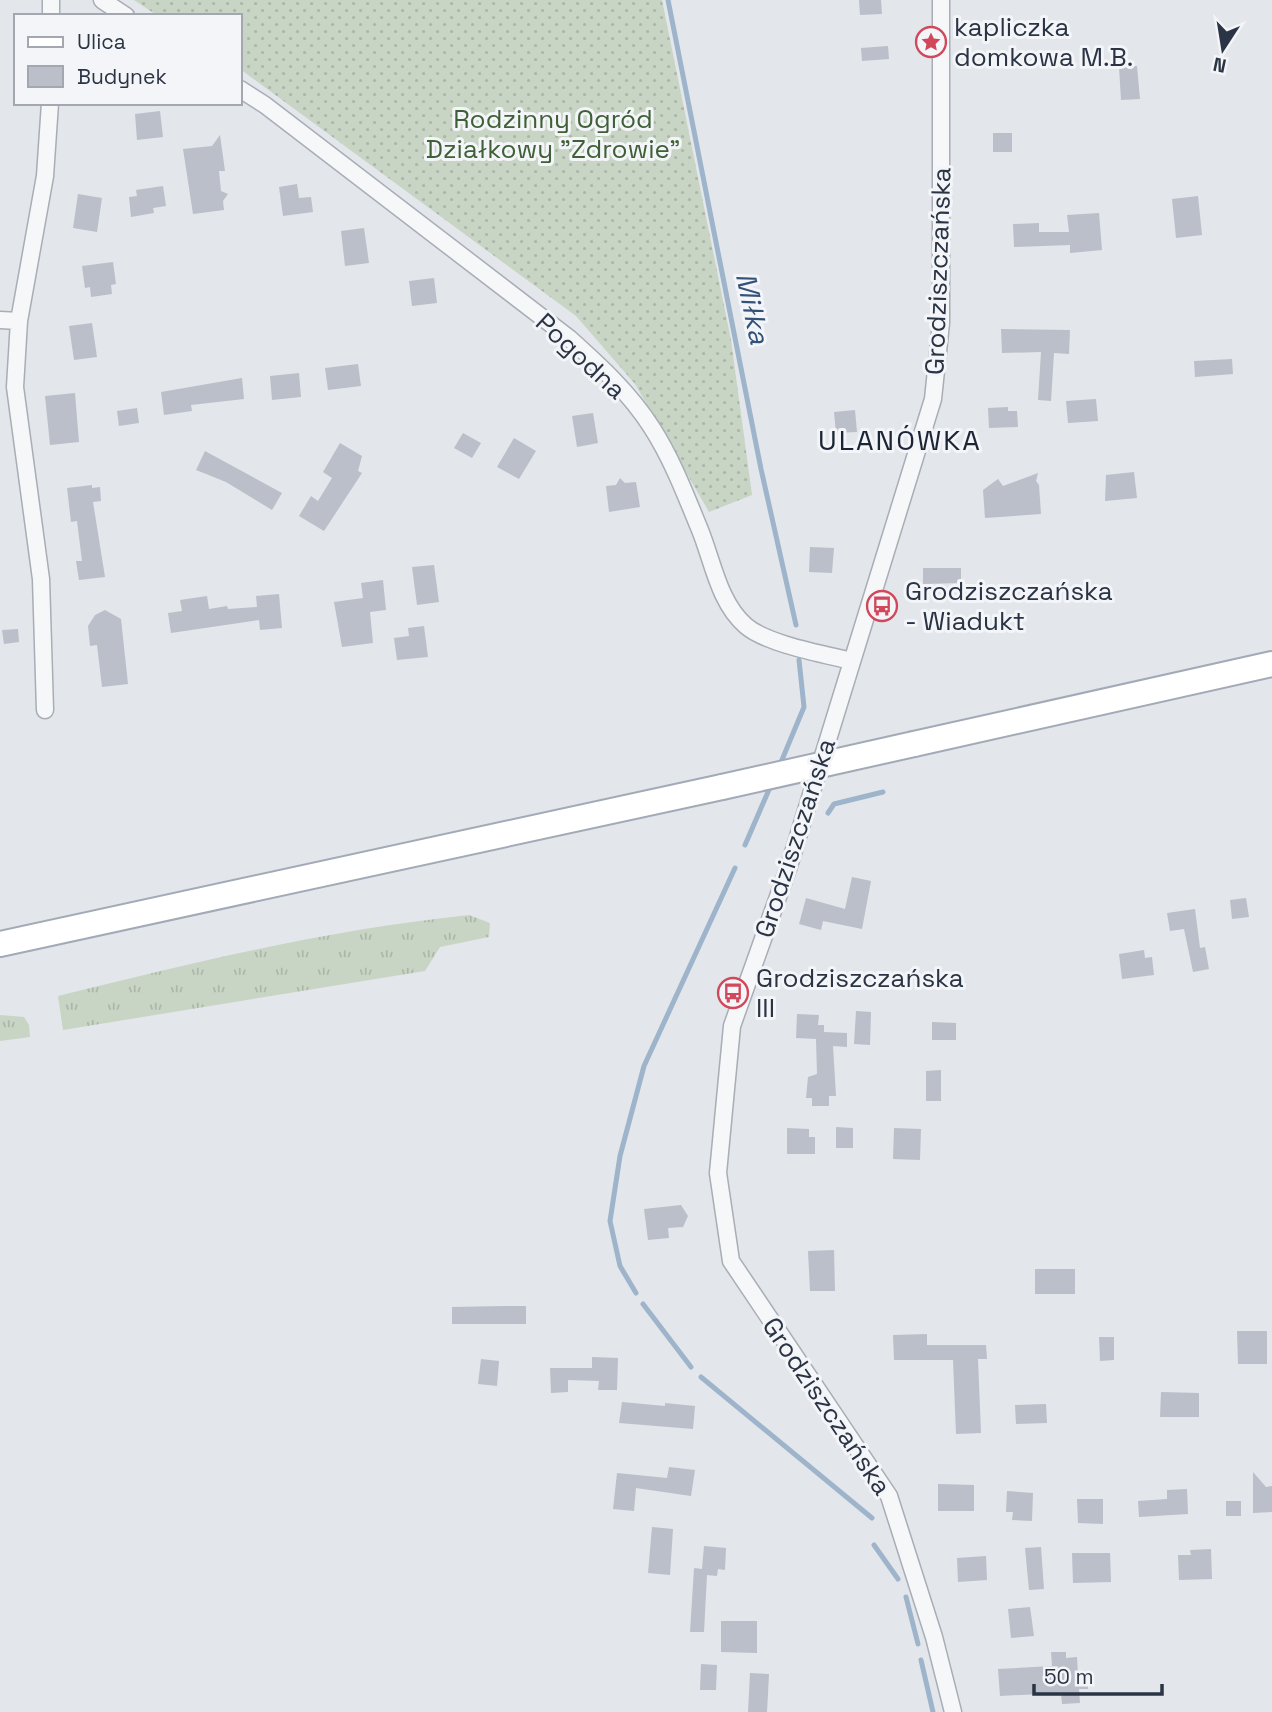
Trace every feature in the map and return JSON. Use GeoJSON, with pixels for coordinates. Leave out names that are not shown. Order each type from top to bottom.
{"type":"FeatureCollection","features":[{"type":"Feature","properties":{"kind":"main road"},"geometry":{"type":"LineString","coordinates":[[0,944],[1272,664]]}},
{"type":"Feature","properties":{"kind":"street"},"geometry":{"type":"LineString","coordinates":[[102,0],[122,14]]}},
{"type":"Feature","properties":{"kind":"street","name":"Grodziszczańska"},"geometry":{"type":"LineString","coordinates":[[941,0],[941,323],[933,399],[789,866],[732,1026],[718,1172],[731,1261],[889,1496],[934,1637],[953,1712]]}},
{"type":"Feature","properties":{"kind":"street","name":"Pogodna"},"geometry":{"type":"LineString","coordinates":[[242,90],[287,121],[559,331],[611,376],[652,428],[700,531],[727,602],[737,618],[767,637],[852,661]]}},
{"type":"Feature","properties":{"kind":"street"},"geometry":{"type":"LineString","coordinates":[[45,709],[41,579],[15,387],[19,321],[45,176],[50,105]]}},
{"type":"Feature","properties":{"kind":"street"},"geometry":{"type":"LineString","coordinates":[[0,320],[19,321]]}},
{"type":"Feature","properties":{"kind":"green space","name":"Rodzinny Ogród Działkowy \"Zdrowie\""},"geometry":{"type":"Polygon","coordinates":[[[134,0],[662,0],[731,340],[752,495],[709,512],[635,384],[576,316],[242,70],[242,14],[155,14],[134,0]]]}},
{"type":"Feature","properties":{"kind":"green space"},"geometry":{"type":"Polygon","coordinates":[[[469,915],[490,923],[489,937],[440,947],[425,971],[63,1030],[58,996],[211,959],[313,938],[469,915]]]}},
{"type":"Feature","properties":{"kind":"green space"},"geometry":{"type":"Polygon","coordinates":[[[0,1015],[24,1017],[29,1025],[30,1037],[0,1041],[0,1015]]]}},
{"type":"Feature","properties":{"kind":"building"},"geometry":{"type":"Polygon","coordinates":[[[859,0],[881,0],[882,14],[860,15],[859,0]]]}},
{"type":"Feature","properties":{"kind":"building"},"geometry":{"type":"Polygon","coordinates":[[[888,46],[889,59],[862,61],[861,48],[888,46]]]}},
{"type":"Feature","properties":{"kind":"building"},"geometry":{"type":"Polygon","coordinates":[[[1137,66],[1140,99],[1121,100],[1119,67],[1137,66]]]}},
{"type":"Feature","properties":{"kind":"building"},"geometry":{"type":"Polygon","coordinates":[[[160,111],[163,137],[137,140],[135,114],[160,111]]]}},
{"type":"Feature","properties":{"kind":"building"},"geometry":{"type":"Polygon","coordinates":[[[993,133],[1012,133],[1012,152],[993,152],[993,133]]]}},
{"type":"Feature","properties":{"kind":"building"},"geometry":{"type":"Polygon","coordinates":[[[220,135],[225,171],[219,171],[221,191],[228,194],[223,201],[224,210],[193,214],[183,149],[212,146],[220,135]]]}},
{"type":"Feature","properties":{"kind":"building"},"geometry":{"type":"Polygon","coordinates":[[[297,184],[299,198],[311,197],[313,212],[283,216],[279,187],[297,184]]]}},
{"type":"Feature","properties":{"kind":"building"},"geometry":{"type":"Polygon","coordinates":[[[163,186],[166,206],[153,208],[154,213],[131,217],[129,197],[137,196],[136,190],[163,186]]]}},
{"type":"Feature","properties":{"kind":"building"},"geometry":{"type":"Polygon","coordinates":[[[78,194],[102,198],[97,232],[73,228],[78,194]]]}},
{"type":"Feature","properties":{"kind":"building"},"geometry":{"type":"Polygon","coordinates":[[[1198,196],[1202,235],[1176,238],[1172,199],[1198,196]]]}},
{"type":"Feature","properties":{"kind":"building"},"geometry":{"type":"Polygon","coordinates":[[[1099,213],[1102,250],[1070,253],[1070,245],[1014,247],[1013,224],[1039,223],[1039,232],[1069,232],[1067,215],[1099,213]]]}},
{"type":"Feature","properties":{"kind":"building"},"geometry":{"type":"Polygon","coordinates":[[[364,228],[369,263],[345,266],[341,231],[364,228]]]}},
{"type":"Feature","properties":{"kind":"building"},"geometry":{"type":"Polygon","coordinates":[[[113,262],[116,284],[111,285],[112,294],[91,297],[90,287],[85,288],[82,266],[113,262]]]}},
{"type":"Feature","properties":{"kind":"building"},"geometry":{"type":"Polygon","coordinates":[[[434,278],[437,303],[412,306],[409,281],[434,278]]]}},
{"type":"Feature","properties":{"kind":"building"},"geometry":{"type":"Polygon","coordinates":[[[92,323],[97,357],[74,360],[69,326],[92,323]]]}},
{"type":"Feature","properties":{"kind":"building"},"geometry":{"type":"Polygon","coordinates":[[[1001,329],[1070,330],[1069,354],[1054,353],[1051,401],[1038,400],[1041,352],[1002,353],[1001,329]]]}},
{"type":"Feature","properties":{"kind":"building"},"geometry":{"type":"Polygon","coordinates":[[[1232,359],[1233,374],[1195,377],[1194,361],[1232,359]]]}},
{"type":"Feature","properties":{"kind":"building"},"geometry":{"type":"Polygon","coordinates":[[[358,364],[361,386],[328,390],[325,368],[358,364]]]}},
{"type":"Feature","properties":{"kind":"building"},"geometry":{"type":"Polygon","coordinates":[[[299,373],[301,397],[272,400],[270,376],[299,373]]]}},
{"type":"Feature","properties":{"kind":"building"},"geometry":{"type":"Polygon","coordinates":[[[242,378],[244,399],[191,405],[192,411],[164,415],[161,392],[242,378]]]}},
{"type":"Feature","properties":{"kind":"building"},"geometry":{"type":"Polygon","coordinates":[[[75,393],[79,442],[50,445],[45,396],[75,393]]]}},
{"type":"Feature","properties":{"kind":"building"},"geometry":{"type":"Polygon","coordinates":[[[1096,399],[1098,421],[1068,423],[1066,401],[1096,399]]]}},
{"type":"Feature","properties":{"kind":"building"},"geometry":{"type":"Polygon","coordinates":[[[1008,407],[1008,411],[1017,411],[1018,427],[989,428],[988,408],[1008,407]]]}},
{"type":"Feature","properties":{"kind":"building"},"geometry":{"type":"Polygon","coordinates":[[[137,408],[139,423],[119,426],[117,411],[137,408]]]}},
{"type":"Feature","properties":{"kind":"building"},"geometry":{"type":"Polygon","coordinates":[[[855,410],[857,432],[836,433],[834,412],[855,410]]]}},
{"type":"Feature","properties":{"kind":"building"},"geometry":{"type":"Polygon","coordinates":[[[593,413],[598,443],[577,447],[572,416],[593,413]]]}},
{"type":"Feature","properties":{"kind":"building"},"geometry":{"type":"Polygon","coordinates":[[[463,433],[481,443],[472,458],[454,448],[463,433]]]}},
{"type":"Feature","properties":{"kind":"building"},"geometry":{"type":"Polygon","coordinates":[[[514,438],[536,451],[519,479],[497,467],[514,438]]]}},
{"type":"Feature","properties":{"kind":"building"},"geometry":{"type":"Polygon","coordinates":[[[340,443],[362,456],[358,471],[362,473],[324,531],[299,516],[311,496],[318,501],[332,478],[323,472],[340,443]]]}},
{"type":"Feature","properties":{"kind":"building"},"geometry":{"type":"Polygon","coordinates":[[[205,451],[282,493],[272,510],[226,482],[196,470],[205,451]]]}},
{"type":"Feature","properties":{"kind":"building"},"geometry":{"type":"Polygon","coordinates":[[[1134,472],[1137,498],[1105,501],[1106,475],[1134,472]]]}},
{"type":"Feature","properties":{"kind":"building"},"geometry":{"type":"Polygon","coordinates":[[[1038,473],[1036,481],[1039,485],[1041,514],[985,518],[983,490],[998,479],[1003,486],[1038,473]]]}},
{"type":"Feature","properties":{"kind":"building"},"geometry":{"type":"Polygon","coordinates":[[[620,478],[625,483],[636,482],[640,507],[609,512],[606,486],[616,485],[620,478]]]}},
{"type":"Feature","properties":{"kind":"building"},"geometry":{"type":"Polygon","coordinates":[[[92,485],[92,488],[100,487],[101,501],[93,502],[105,577],[79,580],[76,561],[82,561],[77,521],[71,522],[67,488],[92,485]]]}},
{"type":"Feature","properties":{"kind":"building"},"geometry":{"type":"Polygon","coordinates":[[[810,547],[834,548],[832,573],[809,572],[810,547]]]}},
{"type":"Feature","properties":{"kind":"building"},"geometry":{"type":"Polygon","coordinates":[[[434,565],[439,602],[417,605],[412,567],[434,565]]]}},
{"type":"Feature","properties":{"kind":"building"},"geometry":{"type":"Polygon","coordinates":[[[923,568],[961,568],[961,583],[923,584],[923,568]]]}},
{"type":"Feature","properties":{"kind":"building"},"geometry":{"type":"Polygon","coordinates":[[[383,580],[386,610],[370,612],[373,643],[342,647],[334,602],[363,598],[361,583],[383,580]]]}},
{"type":"Feature","properties":{"kind":"building"},"geometry":{"type":"Polygon","coordinates":[[[279,594],[282,628],[260,630],[259,620],[171,633],[168,613],[182,611],[180,600],[207,596],[209,609],[227,606],[228,609],[257,607],[256,596],[279,594]]]}},
{"type":"Feature","properties":{"kind":"building"},"geometry":{"type":"Polygon","coordinates":[[[105,610],[121,619],[128,684],[102,687],[97,645],[90,646],[88,626],[95,615],[105,610]]]}},
{"type":"Feature","properties":{"kind":"building"},"geometry":{"type":"Polygon","coordinates":[[[424,626],[428,657],[397,660],[394,638],[409,636],[408,628],[424,626]]]}},
{"type":"Feature","properties":{"kind":"building"},"geometry":{"type":"Polygon","coordinates":[[[18,629],[19,642],[4,644],[2,630],[18,629]]]}},
{"type":"Feature","properties":{"kind":"building"},"geometry":{"type":"Polygon","coordinates":[[[852,877],[871,881],[862,929],[823,921],[821,930],[799,924],[806,898],[845,909],[852,877]]]}},
{"type":"Feature","properties":{"kind":"building"},"geometry":{"type":"Polygon","coordinates":[[[1246,898],[1249,917],[1232,919],[1230,900],[1246,898]]]}},
{"type":"Feature","properties":{"kind":"building"},"geometry":{"type":"Polygon","coordinates":[[[1195,909],[1200,948],[1205,947],[1209,969],[1193,972],[1184,929],[1170,931],[1167,913],[1195,909]]]}},
{"type":"Feature","properties":{"kind":"building"},"geometry":{"type":"Polygon","coordinates":[[[1144,950],[1145,958],[1152,957],[1154,975],[1122,979],[1119,954],[1144,950]]]}},
{"type":"Feature","properties":{"kind":"building"},"geometry":{"type":"Polygon","coordinates":[[[856,1011],[871,1012],[870,1045],[854,1044],[856,1011]]]}},
{"type":"Feature","properties":{"kind":"building"},"geometry":{"type":"Polygon","coordinates":[[[797,1014],[819,1015],[818,1025],[824,1025],[824,1032],[847,1033],[847,1047],[833,1046],[836,1096],[829,1096],[829,1106],[812,1106],[812,1098],[806,1098],[808,1077],[817,1074],[816,1039],[796,1038],[797,1014]]]}},
{"type":"Feature","properties":{"kind":"building"},"geometry":{"type":"Polygon","coordinates":[[[932,1022],[956,1023],[956,1040],[932,1040],[932,1022]]]}},
{"type":"Feature","properties":{"kind":"building"},"geometry":{"type":"Polygon","coordinates":[[[941,1070],[941,1101],[926,1101],[926,1071],[941,1070]]]}},
{"type":"Feature","properties":{"kind":"building"},"geometry":{"type":"Polygon","coordinates":[[[836,1127],[853,1128],[853,1148],[836,1148],[836,1127]]]}},
{"type":"Feature","properties":{"kind":"building"},"geometry":{"type":"Polygon","coordinates":[[[787,1128],[809,1129],[809,1137],[815,1137],[815,1154],[787,1154],[787,1128]]]}},
{"type":"Feature","properties":{"kind":"building"},"geometry":{"type":"Polygon","coordinates":[[[894,1128],[921,1129],[920,1160],[893,1159],[894,1128]]]}},
{"type":"Feature","properties":{"kind":"building"},"geometry":{"type":"Polygon","coordinates":[[[681,1205],[688,1216],[683,1227],[668,1228],[669,1238],[648,1240],[644,1209],[681,1205]]]}},
{"type":"Feature","properties":{"kind":"building"},"geometry":{"type":"Polygon","coordinates":[[[834,1250],[835,1291],[810,1291],[808,1251],[834,1250]]]}},
{"type":"Feature","properties":{"kind":"building"},"geometry":{"type":"Polygon","coordinates":[[[1035,1269],[1075,1269],[1075,1294],[1035,1294],[1035,1269]]]}},
{"type":"Feature","properties":{"kind":"building"},"geometry":{"type":"Polygon","coordinates":[[[526,1306],[526,1324],[452,1324],[452,1307],[526,1306]]]}},
{"type":"Feature","properties":{"kind":"building"},"geometry":{"type":"Polygon","coordinates":[[[1237,1331],[1267,1331],[1267,1364],[1238,1364],[1237,1331]]]}},
{"type":"Feature","properties":{"kind":"building"},"geometry":{"type":"Polygon","coordinates":[[[927,1334],[927,1345],[986,1345],[987,1359],[978,1359],[981,1433],[956,1434],[953,1360],[894,1360],[893,1335],[927,1334]]]}},
{"type":"Feature","properties":{"kind":"building"},"geometry":{"type":"Polygon","coordinates":[[[1099,1337],[1114,1337],[1114,1360],[1100,1361],[1099,1337]]]}},
{"type":"Feature","properties":{"kind":"building"},"geometry":{"type":"Polygon","coordinates":[[[592,1357],[618,1358],[617,1390],[598,1390],[599,1381],[568,1380],[568,1392],[551,1393],[550,1368],[592,1368],[592,1357]]]}},
{"type":"Feature","properties":{"kind":"building"},"geometry":{"type":"Polygon","coordinates":[[[481,1359],[499,1361],[497,1386],[478,1384],[481,1359]]]}},
{"type":"Feature","properties":{"kind":"building"},"geometry":{"type":"Polygon","coordinates":[[[1161,1392],[1199,1393],[1199,1417],[1160,1417],[1161,1392]]]}},
{"type":"Feature","properties":{"kind":"building"},"geometry":{"type":"Polygon","coordinates":[[[622,1402],[695,1406],[693,1429],[619,1423],[622,1402]]]}},
{"type":"Feature","properties":{"kind":"building"},"geometry":{"type":"Polygon","coordinates":[[[1046,1404],[1047,1423],[1016,1424],[1015,1405],[1046,1404]]]}},
{"type":"Feature","properties":{"kind":"building"},"geometry":{"type":"Polygon","coordinates":[[[669,1467],[695,1470],[691,1496],[636,1488],[634,1511],[613,1509],[617,1473],[667,1478],[669,1467]]]}},
{"type":"Feature","properties":{"kind":"building"},"geometry":{"type":"Polygon","coordinates":[[[1253,1472],[1266,1487],[1272,1486],[1272,1512],[1253,1513],[1253,1472]]]}},
{"type":"Feature","properties":{"kind":"building"},"geometry":{"type":"Polygon","coordinates":[[[938,1484],[974,1485],[974,1511],[938,1511],[938,1484]]]}},
{"type":"Feature","properties":{"kind":"building"},"geometry":{"type":"Polygon","coordinates":[[[1187,1489],[1188,1514],[1139,1517],[1138,1501],[1167,1499],[1167,1490],[1187,1489]]]}},
{"type":"Feature","properties":{"kind":"building"},"geometry":{"type":"Polygon","coordinates":[[[1007,1491],[1033,1493],[1032,1521],[1012,1520],[1013,1512],[1006,1512],[1007,1491]]]}},
{"type":"Feature","properties":{"kind":"building"},"geometry":{"type":"Polygon","coordinates":[[[1077,1499],[1103,1499],[1103,1524],[1078,1523],[1077,1499]]]}},
{"type":"Feature","properties":{"kind":"building"},"geometry":{"type":"Polygon","coordinates":[[[1226,1501],[1241,1501],[1241,1516],[1226,1516],[1226,1501]]]}},
{"type":"Feature","properties":{"kind":"building"},"geometry":{"type":"Polygon","coordinates":[[[652,1527],[673,1529],[670,1575],[648,1573],[652,1527]]]}},
{"type":"Feature","properties":{"kind":"building"},"geometry":{"type":"Polygon","coordinates":[[[704,1546],[726,1548],[725,1570],[718,1569],[717,1576],[707,1575],[704,1632],[690,1632],[694,1568],[702,1569],[704,1546]]]}},
{"type":"Feature","properties":{"kind":"building"},"geometry":{"type":"Polygon","coordinates":[[[1041,1547],[1044,1589],[1029,1590],[1025,1548],[1041,1547]]]}},
{"type":"Feature","properties":{"kind":"building"},"geometry":{"type":"Polygon","coordinates":[[[1211,1549],[1212,1579],[1179,1580],[1178,1555],[1191,1555],[1190,1550],[1211,1549]]]}},
{"type":"Feature","properties":{"kind":"building"},"geometry":{"type":"Polygon","coordinates":[[[1072,1553],[1110,1553],[1111,1582],[1073,1583],[1072,1553]]]}},
{"type":"Feature","properties":{"kind":"building"},"geometry":{"type":"Polygon","coordinates":[[[986,1556],[987,1580],[958,1582],[957,1558],[986,1556]]]}},
{"type":"Feature","properties":{"kind":"building"},"geometry":{"type":"Polygon","coordinates":[[[1030,1607],[1034,1636],[1011,1638],[1008,1609],[1030,1607]]]}},
{"type":"Feature","properties":{"kind":"building"},"geometry":{"type":"Polygon","coordinates":[[[721,1621],[757,1621],[757,1653],[721,1652],[721,1621]]]}},
{"type":"Feature","properties":{"kind":"building"},"geometry":{"type":"Polygon","coordinates":[[[1051,1652],[1066,1652],[1066,1658],[1077,1657],[1078,1676],[1088,1676],[1088,1689],[1079,1689],[1080,1703],[1062,1704],[1061,1693],[1000,1696],[998,1669],[1052,1666],[1051,1652]]]}},
{"type":"Feature","properties":{"kind":"building"},"geometry":{"type":"Polygon","coordinates":[[[701,1664],[717,1665],[716,1690],[700,1690],[701,1664]]]}},
{"type":"Feature","properties":{"kind":"building"},"geometry":{"type":"Polygon","coordinates":[[[750,1673],[769,1674],[767,1712],[748,1712],[750,1673]]]}},
{"type":"Feature","properties":{"kind":"waterway","name":"Miłka"},"geometry":{"type":"LineString","coordinates":[[668,0],[761,469],[796,625]]}},
{"type":"Feature","properties":{"kind":"waterway"},"geometry":{"type":"LineString","coordinates":[[779,767],[804,707],[799,660]]}},
{"type":"Feature","properties":{"kind":"waterway"},"geometry":{"type":"LineString","coordinates":[[745,845],[771,785]]}},
{"type":"Feature","properties":{"kind":"waterway"},"geometry":{"type":"LineString","coordinates":[[828,813],[834,804],[883,792]]}},
{"type":"Feature","properties":{"kind":"waterway"},"geometry":{"type":"LineString","coordinates":[[636,1293],[620,1266],[610,1221],[620,1156],[644,1066],[735,868]]}},
{"type":"Feature","properties":{"kind":"waterway"},"geometry":{"type":"LineString","coordinates":[[643,1304],[691,1367]]}},
{"type":"Feature","properties":{"kind":"waterway"},"geometry":{"type":"LineString","coordinates":[[701,1377],[872,1518]]}},
{"type":"Feature","properties":{"kind":"waterway"},"geometry":{"type":"LineString","coordinates":[[874,1545],[898,1579]]}},
{"type":"Feature","properties":{"kind":"waterway"},"geometry":{"type":"LineString","coordinates":[[906,1597],[918,1644]]}},
{"type":"Feature","properties":{"kind":"waterway"},"geometry":{"type":"LineString","coordinates":[[921,1660],[933,1712]]}},
{"type":"Feature","properties":{"kind":"place","name":"kapliczka domkowa M.B."},"geometry":{"type":"Point","coordinates":[931,42]}},
{"type":"Feature","properties":{"kind":"place","name":"Grodziszczańska - Wiadukt"},"geometry":{"type":"Point","coordinates":[882,606]}},
{"type":"Feature","properties":{"kind":"place","name":"Grodziszczańska III"},"geometry":{"type":"Point","coordinates":[733,993]}},
{"type":"Feature","properties":{"kind":"district","name":"ULANÓWKA"},"geometry":{"type":"Point","coordinates":[900,440]}}]}
